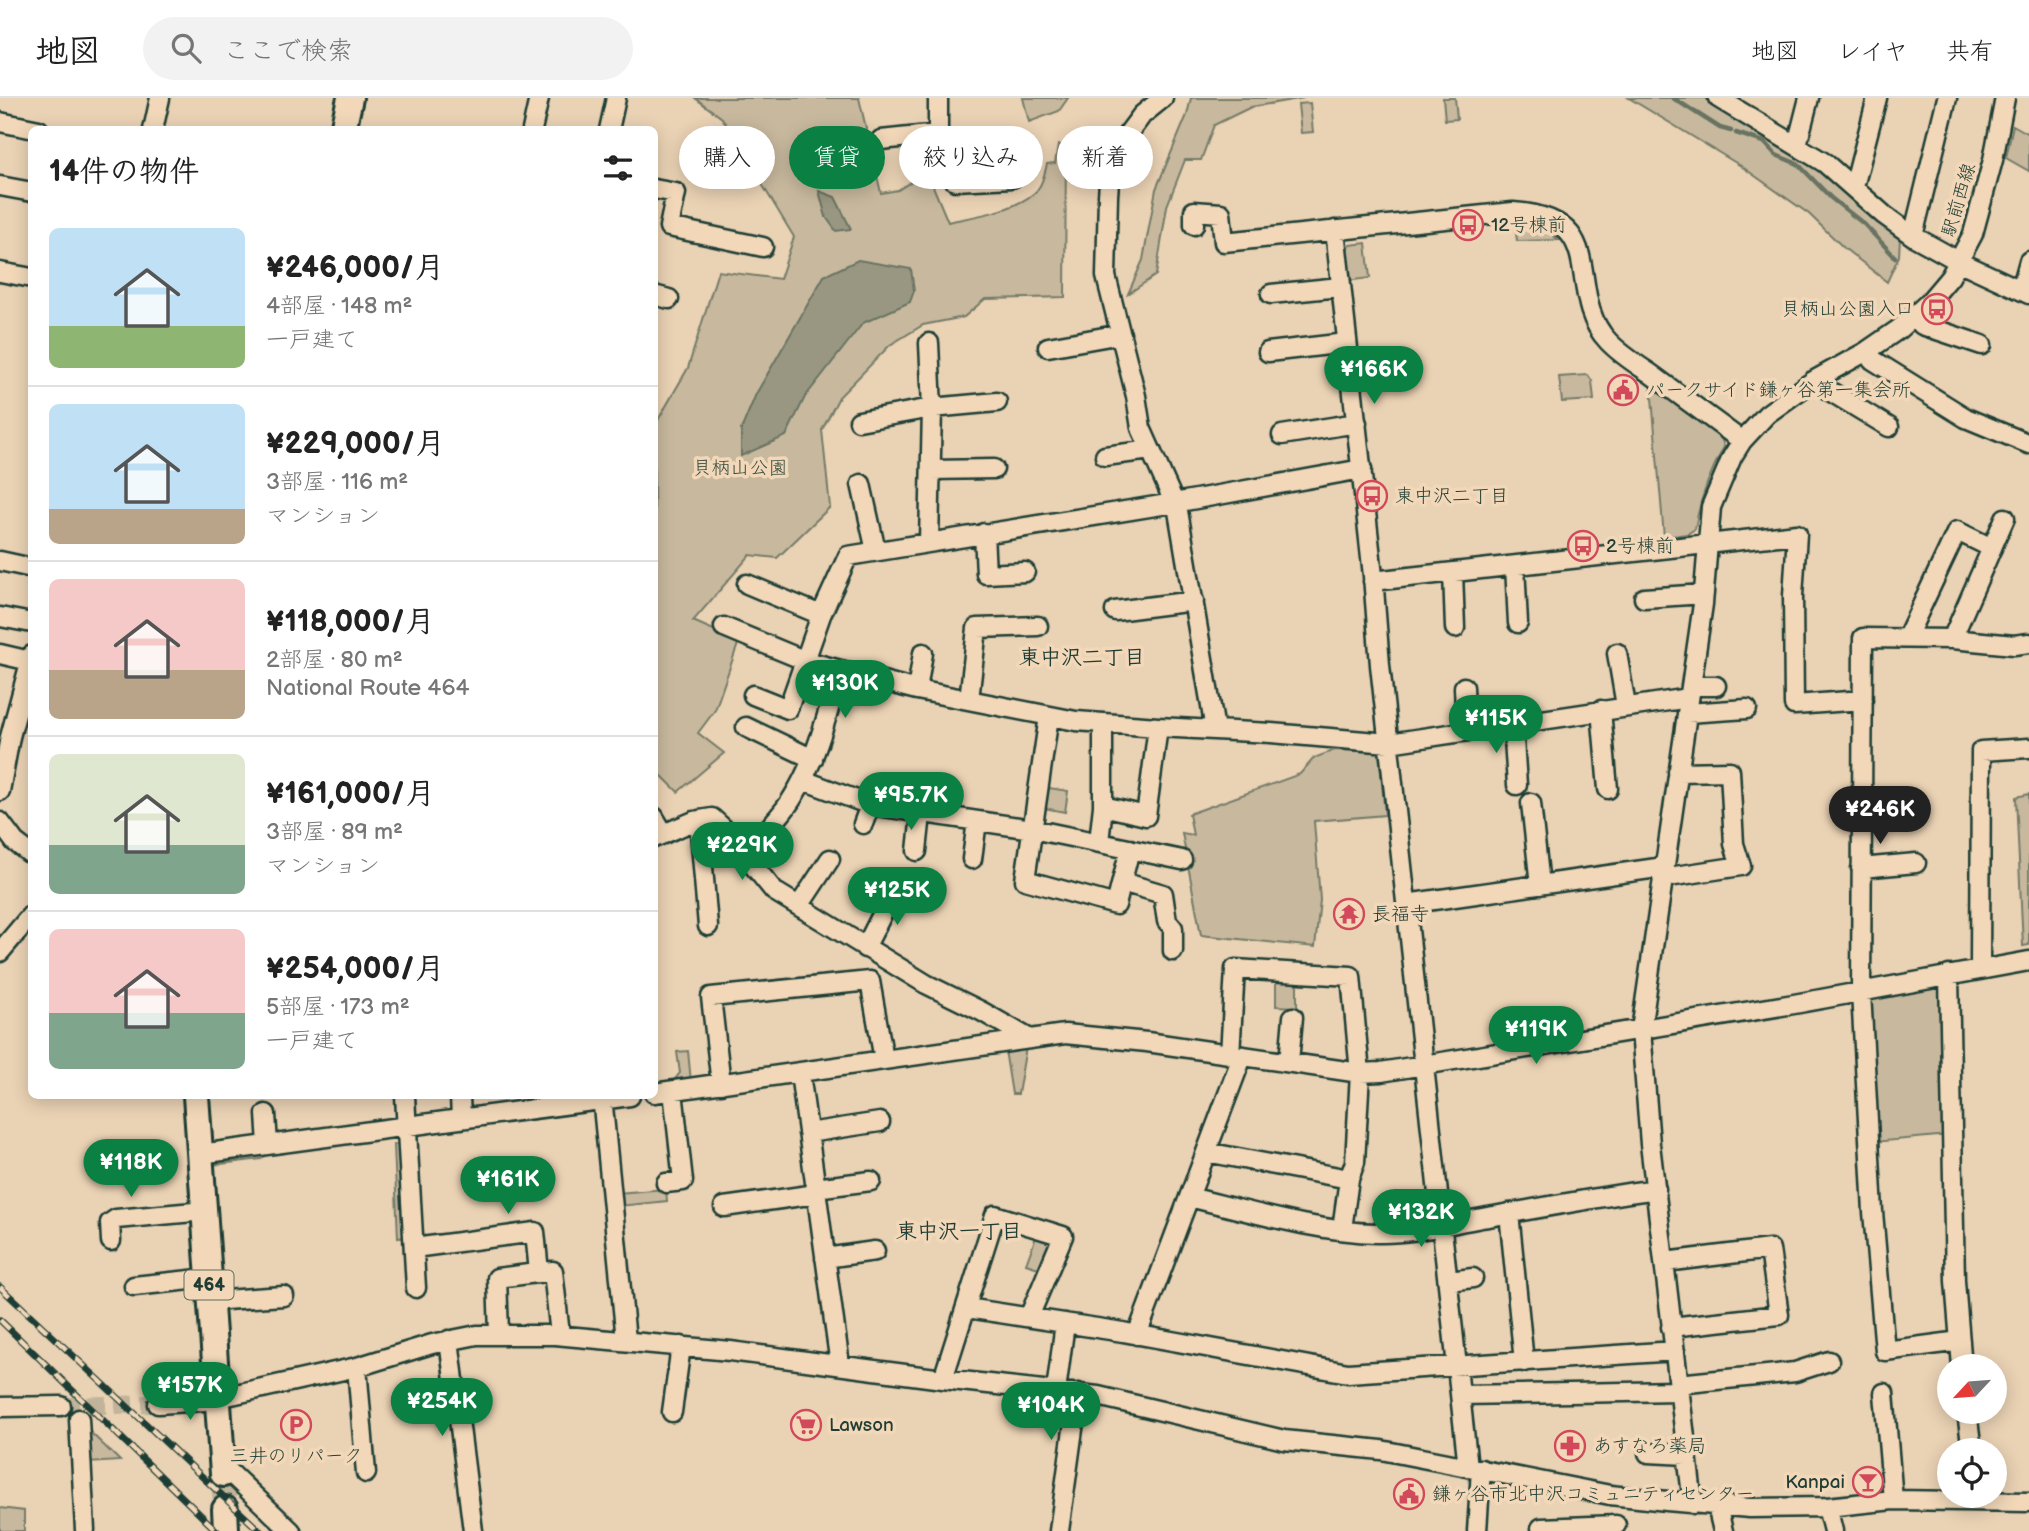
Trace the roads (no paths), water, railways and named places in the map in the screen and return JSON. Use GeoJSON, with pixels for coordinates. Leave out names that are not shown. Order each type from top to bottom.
{"type":"FeatureCollection","features":[{"type":"Feature","properties":{"kind":"highway"},"geometry":{"type":"LineString","coordinates":[[345,126],[350,98]]}},
{"type":"Feature","properties":{"kind":"highway","name":"464"},"geometry":{"type":"LineString","coordinates":[[196,1099],[222,1470]]}},
{"type":"Feature","properties":{"kind":"street"},"geometry":{"type":"LineString","coordinates":[[154,126],[160,98]]}},
{"type":"Feature","properties":{"kind":"street"},"geometry":{"type":"LineString","coordinates":[[533,126],[540,98]]}},
{"type":"Feature","properties":{"kind":"street"},"geometry":{"type":"LineString","coordinates":[[610,126],[616,98]]}},
{"type":"Feature","properties":{"kind":"street"},"geometry":{"type":"LineString","coordinates":[[938,98],[938,126]]}},
{"type":"Feature","properties":{"kind":"street"},"geometry":{"type":"LineString","coordinates":[[1163,98],[1142,116],[1115,151],[1110,167],[1106,276],[1141,428],[1178,511],[1215,730]]}},
{"type":"Feature","properties":{"kind":"street"},"geometry":{"type":"LineString","coordinates":[[1797,145],[1809,98]]}},
{"type":"Feature","properties":{"kind":"street"},"geometry":{"type":"LineString","coordinates":[[1854,187],[1877,98]]}},
{"type":"Feature","properties":{"kind":"street"},"geometry":{"type":"LineString","coordinates":[[1913,236],[1947,98]]}},
{"type":"Feature","properties":{"kind":"street","name":"駅前西線"},"geometry":{"type":"LineString","coordinates":[[1693,1504],[1671,1327],[1641,1030],[1704,594],[1711,507],[1719,484],[1742,441],[1767,414],[1813,381],[1867,351],[1915,316],[1951,277],[1973,234],[2005,98]]}},
{"type":"Feature","properties":{"kind":"street"},"geometry":{"type":"LineString","coordinates":[[1729,101],[1797,145],[1854,187],[1884,215],[1913,236],[1960,262],[2025,292],[2029,261]]}},
{"type":"Feature","properties":{"kind":"street"},"geometry":{"type":"LineString","coordinates":[[0,122],[28,128]]}},
{"type":"Feature","properties":{"kind":"street"},"geometry":{"type":"LineString","coordinates":[[0,186],[28,191]]}},
{"type":"Feature","properties":{"kind":"street"},"geometry":{"type":"LineString","coordinates":[[658,189],[676,193],[669,227],[763,247]]}},
{"type":"Feature","properties":{"kind":"street"},"geometry":{"type":"LineString","coordinates":[[1201,210],[1221,213],[1224,242],[1513,212],[1552,219],[1572,237],[1581,254],[1588,302],[1606,339],[1742,441]]}},
{"type":"Feature","properties":{"kind":"street"},"geometry":{"type":"LineString","coordinates":[[1335,230],[1442,1226],[1461,1395],[1474,1468],[1477,1531]]}},
{"type":"Feature","properties":{"kind":"street"},"geometry":{"type":"LineString","coordinates":[[0,272],[28,277]]}},
{"type":"Feature","properties":{"kind":"street"},"geometry":{"type":"LineString","coordinates":[[1271,294],[1340,287]]}},
{"type":"Feature","properties":{"kind":"street"},"geometry":{"type":"LineString","coordinates":[[1915,316],[1922,325],[1982,345]]}},
{"type":"Feature","properties":{"kind":"street"},"geometry":{"type":"LineString","coordinates":[[1048,346],[1121,334]]}},
{"type":"Feature","properties":{"kind":"street"},"geometry":{"type":"LineString","coordinates":[[929,343],[932,408],[929,542]]}},
{"type":"Feature","properties":{"kind":"street"},"geometry":{"type":"LineString","coordinates":[[1268,352],[1346,343]]}},
{"type":"Feature","properties":{"kind":"street"},"geometry":{"type":"LineString","coordinates":[[1867,351],[1873,360],[1966,418],[2029,444]]}},
{"type":"Feature","properties":{"kind":"street"},"geometry":{"type":"LineString","coordinates":[[1813,381],[1889,427]]}},
{"type":"Feature","properties":{"kind":"street"},"geometry":{"type":"LineString","coordinates":[[859,421],[932,408],[997,402]]}},
{"type":"Feature","properties":{"kind":"street"},"geometry":{"type":"LineString","coordinates":[[1282,435],[1357,423]]}},
{"type":"Feature","properties":{"kind":"street"},"geometry":{"type":"LineString","coordinates":[[1105,456],[1151,450]]}},
{"type":"Feature","properties":{"kind":"street"},"geometry":{"type":"LineString","coordinates":[[931,470],[994,469]]}},
{"type":"Feature","properties":{"kind":"street"},"geometry":{"type":"LineString","coordinates":[[753,695],[788,709],[821,615],[848,556],[1174,503],[1362,469]]}},
{"type":"Feature","properties":{"kind":"street"},"geometry":{"type":"LineString","coordinates":[[861,484],[876,551]]}},
{"type":"Feature","properties":{"kind":"street"},"geometry":{"type":"LineString","coordinates":[[1952,639],[2006,518]]}},
{"type":"Feature","properties":{"kind":"street"},"geometry":{"type":"LineString","coordinates":[[1907,636],[1957,531],[1992,548]]}},
{"type":"Feature","properties":{"kind":"street"},"geometry":{"type":"LineString","coordinates":[[984,533],[986,574],[1026,572]]}},
{"type":"Feature","properties":{"kind":"street"},"geometry":{"type":"LineString","coordinates":[[1373,581],[1797,534],[1793,596],[1794,705],[1863,700]]}},
{"type":"Feature","properties":{"kind":"street"},"geometry":{"type":"LineString","coordinates":[[0,561],[28,567]]}},
{"type":"Feature","properties":{"kind":"street"},"geometry":{"type":"LineString","coordinates":[[1515,566],[1518,622]]}},
{"type":"Feature","properties":{"kind":"street"},"geometry":{"type":"LineString","coordinates":[[1453,572],[1455,628]]}},
{"type":"Feature","properties":{"kind":"street"},"geometry":{"type":"LineString","coordinates":[[747,584],[821,615]]}},
{"type":"Feature","properties":{"kind":"street"},"geometry":{"type":"LineString","coordinates":[[1644,598],[1704,594]]}},
{"type":"Feature","properties":{"kind":"street"},"geometry":{"type":"LineString","coordinates":[[1115,611],[1194,601]]}},
{"type":"Feature","properties":{"kind":"street"},"geometry":{"type":"LineString","coordinates":[[0,617],[28,622]]}},
{"type":"Feature","properties":{"kind":"street"},"geometry":{"type":"LineString","coordinates":[[969,700],[977,628],[1038,626]]}},
{"type":"Feature","properties":{"kind":"street"},"geometry":{"type":"LineString","coordinates":[[724,627],[806,661],[840,671],[917,690],[1049,716],[1103,723],[1389,743],[1626,706],[1689,699],[1747,709]]}},
{"type":"Feature","properties":{"kind":"street"},"geometry":{"type":"LineString","coordinates":[[1960,1341],[1885,1350],[1873,1212],[1861,992],[1863,638],[1907,636],[2014,645],[2029,643]]}},
{"type":"Feature","properties":{"kind":"street"},"geometry":{"type":"LineString","coordinates":[[917,690],[923,653]]}},
{"type":"Feature","properties":{"kind":"street"},"geometry":{"type":"LineString","coordinates":[[1617,653],[1626,706]]}},
{"type":"Feature","properties":{"kind":"street"},"geometry":{"type":"LineString","coordinates":[[0,654],[28,658]]}},
{"type":"Feature","properties":{"kind":"street"},"geometry":{"type":"LineString","coordinates":[[0,791],[10,737],[28,669]]}},
{"type":"Feature","properties":{"kind":"street"},"geometry":{"type":"LineString","coordinates":[[744,855],[792,800],[803,780],[813,759],[840,671]]}},
{"type":"Feature","properties":{"kind":"street"},"geometry":{"type":"LineString","coordinates":[[1689,699],[1716,686]]}},
{"type":"Feature","properties":{"kind":"street"},"geometry":{"type":"LineString","coordinates":[[1464,687],[1466,731]]}},
{"type":"Feature","properties":{"kind":"street"},"geometry":{"type":"LineString","coordinates":[[1601,710],[1608,789]]}},
{"type":"Feature","properties":{"kind":"street"},"geometry":{"type":"LineString","coordinates":[[1049,716],[1025,880],[1116,905],[1130,849]]}},
{"type":"Feature","properties":{"kind":"street"},"geometry":{"type":"LineString","coordinates":[[1099,842],[1103,806],[1103,723]]}},
{"type":"Feature","properties":{"kind":"street"},"geometry":{"type":"LineString","coordinates":[[1513,724],[1517,785]]}},
{"type":"Feature","properties":{"kind":"street"},"geometry":{"type":"LineString","coordinates":[[746,727],[813,759]]}},
{"type":"Feature","properties":{"kind":"street"},"geometry":{"type":"LineString","coordinates":[[1103,806],[1146,816],[1158,727]]}},
{"type":"Feature","properties":{"kind":"street"},"geometry":{"type":"LineString","coordinates":[[1980,970],[1981,751],[2029,748]]}},
{"type":"Feature","properties":{"kind":"street"},"geometry":{"type":"LineString","coordinates":[[1406,904],[1540,885],[1741,866],[1734,844],[1730,771],[1678,772]]}},
{"type":"Feature","properties":{"kind":"street"},"geometry":{"type":"LineString","coordinates":[[803,780],[870,805],[1032,829],[1182,860]]}},
{"type":"Feature","properties":{"kind":"street"},"geometry":{"type":"LineString","coordinates":[[1531,803],[1540,885]]}},
{"type":"Feature","properties":{"kind":"street"},"geometry":{"type":"LineString","coordinates":[[863,824],[870,805]]}},
{"type":"Feature","properties":{"kind":"street"},"geometry":{"type":"LineString","coordinates":[[917,851],[920,814]]}},
{"type":"Feature","properties":{"kind":"street"},"geometry":{"type":"LineString","coordinates":[[659,836],[699,820],[712,818],[774,891],[926,984],[1010,1026],[1030,1039]]}},
{"type":"Feature","properties":{"kind":"street"},"geometry":{"type":"LineString","coordinates":[[699,820],[708,926]]}},
{"type":"Feature","properties":{"kind":"street"},"geometry":{"type":"LineString","coordinates":[[972,859],[977,821]]}},
{"type":"Feature","properties":{"kind":"street"},"geometry":{"type":"LineString","coordinates":[[0,822],[15,842],[28,852]]}},
{"type":"Feature","properties":{"kind":"street"},"geometry":{"type":"LineString","coordinates":[[799,906],[830,859]]}},
{"type":"Feature","properties":{"kind":"street"},"geometry":{"type":"LineString","coordinates":[[1861,868],[1916,863]]}},
{"type":"Feature","properties":{"kind":"street"},"geometry":{"type":"LineString","coordinates":[[1122,883],[1163,894],[1167,921],[1173,928],[1173,951]]}},
{"type":"Feature","properties":{"kind":"street"},"geometry":{"type":"LineString","coordinates":[[865,948],[895,889]]}},
{"type":"Feature","properties":{"kind":"street"},"geometry":{"type":"LineString","coordinates":[[0,952],[28,919]]}},
{"type":"Feature","properties":{"kind":"street"},"geometry":{"type":"LineString","coordinates":[[658,1093],[1065,1034],[1360,1073],[1425,1066],[1641,1030],[2029,961]]}},
{"type":"Feature","properties":{"kind":"street"},"geometry":{"type":"LineString","coordinates":[[1137,1335],[1206,1152],[1236,1056],[1236,969],[1351,976],[1360,1073],[1355,1162],[1349,1179],[1342,1229]]}},
{"type":"Feature","properties":{"kind":"street"},"geometry":{"type":"LineString","coordinates":[[1949,975],[1955,1282],[1961,1354]]}},
{"type":"Feature","properties":{"kind":"street"},"geometry":{"type":"LineString","coordinates":[[720,1084],[711,997],[870,981],[884,1060]]}},
{"type":"Feature","properties":{"kind":"street"},"geometry":{"type":"LineString","coordinates":[[1289,1062],[1293,1017]]}},
{"type":"Feature","properties":{"kind":"street"},"geometry":{"type":"LineString","coordinates":[[800,1073],[840,1365]]}},
{"type":"Feature","properties":{"kind":"street"},"geometry":{"type":"LineString","coordinates":[[666,1183],[683,1181],[673,1091]]}},
{"type":"Feature","properties":{"kind":"street"},"geometry":{"type":"LineString","coordinates":[[405,1099],[416,1287]]}},
{"type":"Feature","properties":{"kind":"street"},"geometry":{"type":"LineString","coordinates":[[460,1099],[461,1119]]}},
{"type":"Feature","properties":{"kind":"street"},"geometry":{"type":"LineString","coordinates":[[200,1154],[408,1127],[461,1119],[530,1102],[573,1099]]}},
{"type":"Feature","properties":{"kind":"street"},"geometry":{"type":"LineString","coordinates":[[602,1099],[626,1340]]}},
{"type":"Feature","properties":{"kind":"street"},"geometry":{"type":"LineString","coordinates":[[266,1114],[268,1145]]}},
{"type":"Feature","properties":{"kind":"street"},"geometry":{"type":"LineString","coordinates":[[808,1133],[880,1122]]}},
{"type":"Feature","properties":{"kind":"street"},"geometry":{"type":"LineString","coordinates":[[1206,1152],[1349,1179]]}},
{"type":"Feature","properties":{"kind":"street"},"geometry":{"type":"LineString","coordinates":[[724,1207],[871,1181]]}},
{"type":"Feature","properties":{"kind":"street"},"geometry":{"type":"LineString","coordinates":[[1189,1197],[1291,1221],[1375,1233],[1442,1226],[1656,1189]]}},
{"type":"Feature","properties":{"kind":"street"},"geometry":{"type":"LineString","coordinates":[[111,1241],[110,1223],[116,1219],[205,1211]]}},
{"type":"Feature","properties":{"kind":"street"},"geometry":{"type":"LineString","coordinates":[[1509,1213],[1524,1362]]}},
{"type":"Feature","properties":{"kind":"street"},"geometry":{"type":"LineString","coordinates":[[943,1379],[995,1215],[1063,1236],[1029,1317]]}},
{"type":"Feature","properties":{"kind":"street"},"geometry":{"type":"LineString","coordinates":[[414,1248],[536,1232],[539,1272]]}},
{"type":"Feature","properties":{"kind":"street"},"geometry":{"type":"LineString","coordinates":[[1665,1262],[1770,1249],[1779,1315],[1671,1327]]}},
{"type":"Feature","properties":{"kind":"street"},"geometry":{"type":"LineString","coordinates":[[825,1258],[875,1251]]}},
{"type":"Feature","properties":{"kind":"street"},"geometry":{"type":"LineString","coordinates":[[499,1333],[496,1278],[553,1270],[560,1335]]}},
{"type":"Feature","properties":{"kind":"street"},"geometry":{"type":"LineString","coordinates":[[1449,1281],[1473,1278]]}},
{"type":"Feature","properties":{"kind":"street"},"geometry":{"type":"LineString","coordinates":[[134,1286],[285,1296]]}},
{"type":"Feature","properties":{"kind":"street"},"geometry":{"type":"LineString","coordinates":[[967,1308],[1137,1335],[1331,1371],[1379,1372],[1675,1351]]}},
{"type":"Feature","properties":{"kind":"street"},"geometry":{"type":"LineString","coordinates":[[1056,1391],[1065,1323]]}},
{"type":"Feature","properties":{"kind":"street"},"geometry":{"type":"LineString","coordinates":[[158,1404],[217,1398],[357,1367],[449,1340],[499,1333],[560,1335],[681,1346],[1078,1393],[1284,1440],[1381,1450],[1610,1495],[1717,1506],[1827,1507],[1893,1500],[1937,1499]]}},
{"type":"Feature","properties":{"kind":"street"},"geometry":{"type":"LineString","coordinates":[[449,1340],[473,1531]]}},
{"type":"Feature","properties":{"kind":"street"},"geometry":{"type":"LineString","coordinates":[[672,1412],[681,1346]]}},
{"type":"Feature","properties":{"kind":"street"},"geometry":{"type":"LineString","coordinates":[[1461,1395],[1516,1396],[1678,1388],[1795,1372],[1829,1361]]}},
{"type":"Feature","properties":{"kind":"street"},"geometry":{"type":"LineString","coordinates":[[357,1367],[366,1473]]}},
{"type":"Feature","properties":{"kind":"street"},"geometry":{"type":"LineString","coordinates":[[1059,1531],[1078,1393]]}},
{"type":"Feature","properties":{"kind":"street"},"geometry":{"type":"LineString","coordinates":[[1884,1393],[1893,1500]]}},
{"type":"Feature","properties":{"kind":"street"},"geometry":{"type":"LineString","coordinates":[[0,1408],[61,1406]]}},
{"type":"Feature","properties":{"kind":"street"},"geometry":{"type":"LineString","coordinates":[[79,1419],[85,1530]]}},
{"type":"Feature","properties":{"kind":"street"},"geometry":{"type":"LineString","coordinates":[[1648,1453],[1687,1455]]}},
{"type":"Feature","properties":{"kind":"street"},"geometry":{"type":"LineString","coordinates":[[222,1470],[291,1531]]}},
{"type":"Feature","properties":{"kind":"street"},"geometry":{"type":"LineString","coordinates":[[1541,1528],[1616,1528],[1610,1495]]}},
{"type":"Feature","properties":{"kind":"street"},"geometry":{"type":"LineString","coordinates":[[2007,1500],[2029,1502]]}},
{"type":"Feature","properties":{"kind":"street"},"geometry":{"type":"LineString","coordinates":[[1717,1506],[1723,1531]]}},
{"type":"Feature","properties":{"kind":"street"},"geometry":{"type":"LineString","coordinates":[[1827,1507],[1833,1531]]}},
{"type":"Feature","properties":{"kind":"waterway"},"geometry":{"type":"LineString","coordinates":[[1673,98],[1720,128],[1731,131]]}},
{"type":"Feature","properties":{"kind":"waterway"},"geometry":{"type":"LineString","coordinates":[[1736,133],[1764,142],[1776,155],[1798,164],[1831,198],[1864,224],[1895,257]]}},
{"type":"Feature","properties":{"kind":"tunnel"},"geometry":{"type":"LineString","coordinates":[[61,1406],[158,1404]]}},
{"type":"Feature","properties":{"kind":"tunnel"},"geometry":{"type":"LineString","coordinates":[[223,1474],[225,1509]]}},
{"type":"Feature","properties":{"kind":"railway"},"geometry":{"type":"LineString","coordinates":[[0,1287],[260,1531]]}},
{"type":"Feature","properties":{"kind":"railway"},"geometry":{"type":"LineString","coordinates":[[0,1320],[217,1531]]}},
{"type":"Feature","properties":{"kind":"place","name":"12号棟前"},"geometry":{"type":"Point","coordinates":[1468,225]}},
{"type":"Feature","properties":{"kind":"place","name":"貝柄山公園入口"},"geometry":{"type":"Point","coordinates":[1937,309]}},
{"type":"Feature","properties":{"kind":"place","name":"パークサイド鎌ヶ谷第一集会所"},"geometry":{"type":"Point","coordinates":[1623,390]}},
{"type":"Feature","properties":{"kind":"place","name":"東中沢二丁目"},"geometry":{"type":"Point","coordinates":[1372,496]}},
{"type":"Feature","properties":{"kind":"place","name":"2号棟前"},"geometry":{"type":"Point","coordinates":[1583,546]}},
{"type":"Feature","properties":{"kind":"place","name":"長福寺"},"geometry":{"type":"Point","coordinates":[1349,914]}},
{"type":"Feature","properties":{"kind":"place","name":"三井のリパーク"},"geometry":{"type":"Point","coordinates":[296,1425]}},
{"type":"Feature","properties":{"kind":"place","name":"Lawson"},"geometry":{"type":"Point","coordinates":[806,1425]}},
{"type":"Feature","properties":{"kind":"place","name":"あすなろ薬局"},"geometry":{"type":"Point","coordinates":[1570,1446]}},
{"type":"Feature","properties":{"kind":"place","name":"Kanpai"},"geometry":{"type":"Point","coordinates":[1868,1482]}},
{"type":"Feature","properties":{"kind":"place","name":"鎌ヶ谷市北中沢コミュニティセンター"},"geometry":{"type":"Point","coordinates":[1409,1494]}},
{"type":"Feature","properties":{"kind":"district","name":"東中沢二丁目"},"geometry":{"type":"Point","coordinates":[1082,657]}},
{"type":"Feature","properties":{"kind":"district","name":"東中沢一丁目"},"geometry":{"type":"Point","coordinates":[959,1231]}},
{"type":"Feature","properties":{"kind":"park label","name":"貝柄山公園"},"geometry":{"type":"Point","coordinates":[740,468]}}]}
